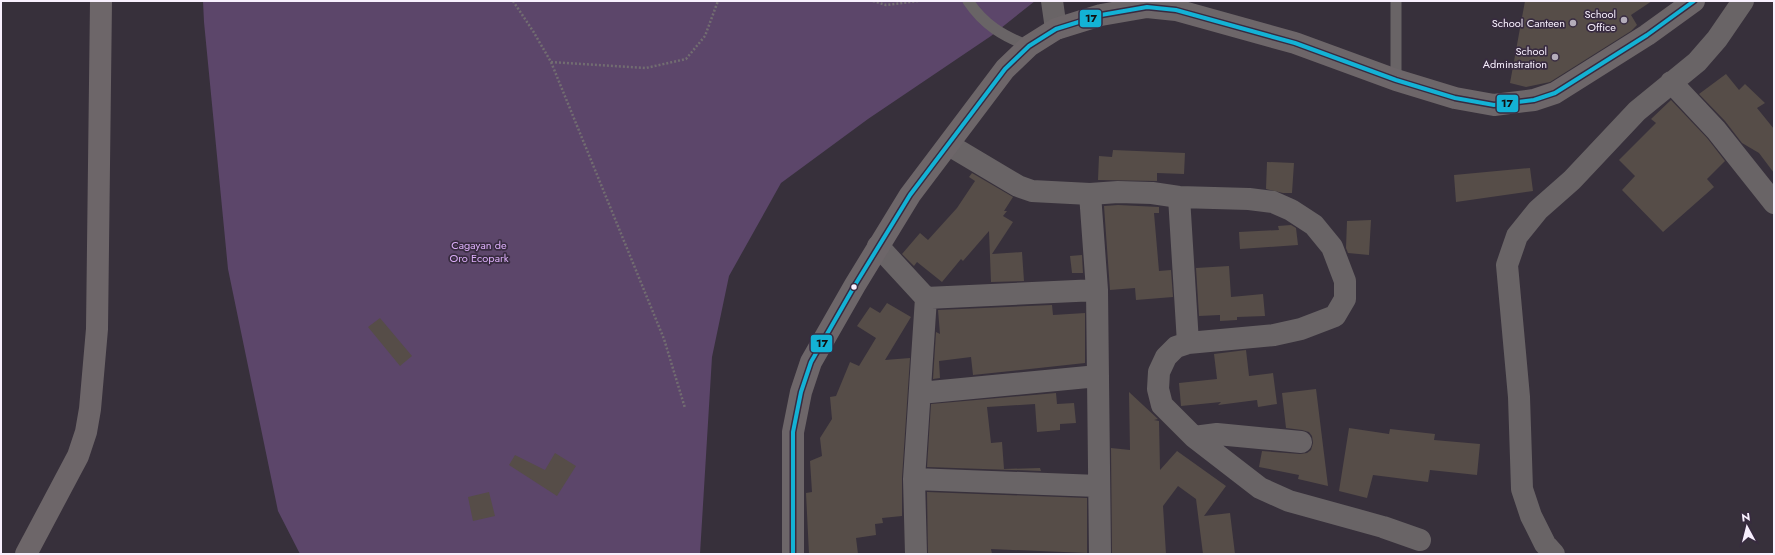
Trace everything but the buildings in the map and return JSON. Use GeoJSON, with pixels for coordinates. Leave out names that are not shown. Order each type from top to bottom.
{"type":"FeatureCollection","features":[{"type":"Feature","properties":{"kind":"main road"},"geometry":{"type":"LineString","coordinates":[[26,554],[78,456],[86,432],[90,409],[97,329],[101,1]]}},
{"type":"Feature","properties":{"kind":"main road"},"geometry":{"type":"LineString","coordinates":[[793,554],[793,432],[801,392],[811,362],[878,246],[910,195],[1006,69],[1029,46],[1056,29],[1101,15],[1124,10],[1147,7],[1176,10],[1295,43],[1396,80],[1455,98],[1494,105],[1534,100],[1556,93],[1647,35],[1682,4]]}},
{"type":"Feature","properties":{"kind":"street"},"geometry":{"type":"LineString","coordinates":[[1052,1],[1056,29]]}},
{"type":"Feature","properties":{"kind":"street"},"geometry":{"type":"LineString","coordinates":[[1554,554],[1545,544],[1531,516],[1522,489],[1519,397],[1508,265],[1517,236],[1538,210],[1572,180],[1637,111],[1697,62],[1717,39],[1743,1]]}},
{"type":"Feature","properties":{"kind":"street"},"geometry":{"type":"LineString","coordinates":[[1671,82],[1716,130],[1774,203]]}},
{"type":"Feature","properties":{"kind":"street"},"geometry":{"type":"LineString","coordinates":[[949,145],[1018,186],[1032,191],[1090,194],[1138,193],[1179,197],[1249,199],[1273,202],[1291,210],[1314,225],[1332,247],[1345,282],[1345,299],[1335,316],[1301,329],[1274,335],[1188,343],[1176,347],[1166,357],[1159,372],[1158,389],[1162,405],[1194,437],[1260,488],[1289,501],[1383,527],[1420,540]]}},
{"type":"Feature","properties":{"kind":"street"},"geometry":{"type":"LineString","coordinates":[[1090,194],[1097,290],[1098,486],[1100,554]]}},
{"type":"Feature","properties":{"kind":"street"},"geometry":{"type":"LineString","coordinates":[[1179,197],[1188,343]]}},
{"type":"Feature","properties":{"kind":"street"},"geometry":{"type":"LineString","coordinates":[[878,246],[926,298],[914,479],[916,554]]}},
{"type":"Feature","properties":{"kind":"street"},"geometry":{"type":"LineString","coordinates":[[926,298],[1097,290]]}},
{"type":"Feature","properties":{"kind":"street"},"geometry":{"type":"LineString","coordinates":[[920,393],[1098,376]]}},
{"type":"Feature","properties":{"kind":"street"},"geometry":{"type":"LineString","coordinates":[[1194,437],[1217,434],[1302,442]]}},
{"type":"Feature","properties":{"kind":"street"},"geometry":{"type":"LineString","coordinates":[[914,479],[1098,486]]}},
{"type":"Feature","properties":{"kind":"lane"},"geometry":{"type":"LineString","coordinates":[[968,1],[977,14],[1006,38],[1029,46]]}},
{"type":"Feature","properties":{"kind":"lane"},"geometry":{"type":"LineString","coordinates":[[1396,1],[1396,80]]}},
{"type":"Feature","properties":{"kind":"path"},"geometry":{"type":"LineString","coordinates":[[513,1],[551,62],[664,339],[685,408]]}},
{"type":"Feature","properties":{"kind":"path"},"geometry":{"type":"LineString","coordinates":[[551,62],[646,68],[686,59],[705,36],[718,1]]}},
{"type":"Feature","properties":{"kind":"path"},"geometry":{"type":"LineString","coordinates":[[872,1],[886,5],[919,1]]}},
{"type":"Feature","properties":{"kind":"green space","name":"Cagayan de Oro Ecopark"},"geometry":{"type":"Polygon","coordinates":[[[203,1],[1035,1],[991,36],[868,119],[781,183],[729,276],[712,357],[700,554],[300,554],[278,511],[228,269],[203,1]]]}},
{"type":"Feature","properties":{"kind":"transit line","name":"17"},"geometry":{"type":"LineString","coordinates":[[793,554],[793,432],[801,392],[811,362],[855,285],[910,195],[1005,69],[1029,46],[1056,29],[1101,15],[1147,7],[1176,10],[1295,43],[1396,80],[1455,98],[1494,105],[1534,100],[1555,93],[1647,35],[1694,1]]}},
{"type":"Feature","properties":{"kind":"place","name":"School Office"},"geometry":{"type":"Point","coordinates":[1624,20]}},
{"type":"Feature","properties":{"kind":"place","name":"School Canteen"},"geometry":{"type":"Point","coordinates":[1573,23]}},
{"type":"Feature","properties":{"kind":"place","name":"School Adminstration"},"geometry":{"type":"Point","coordinates":[1555,57]}}]}
